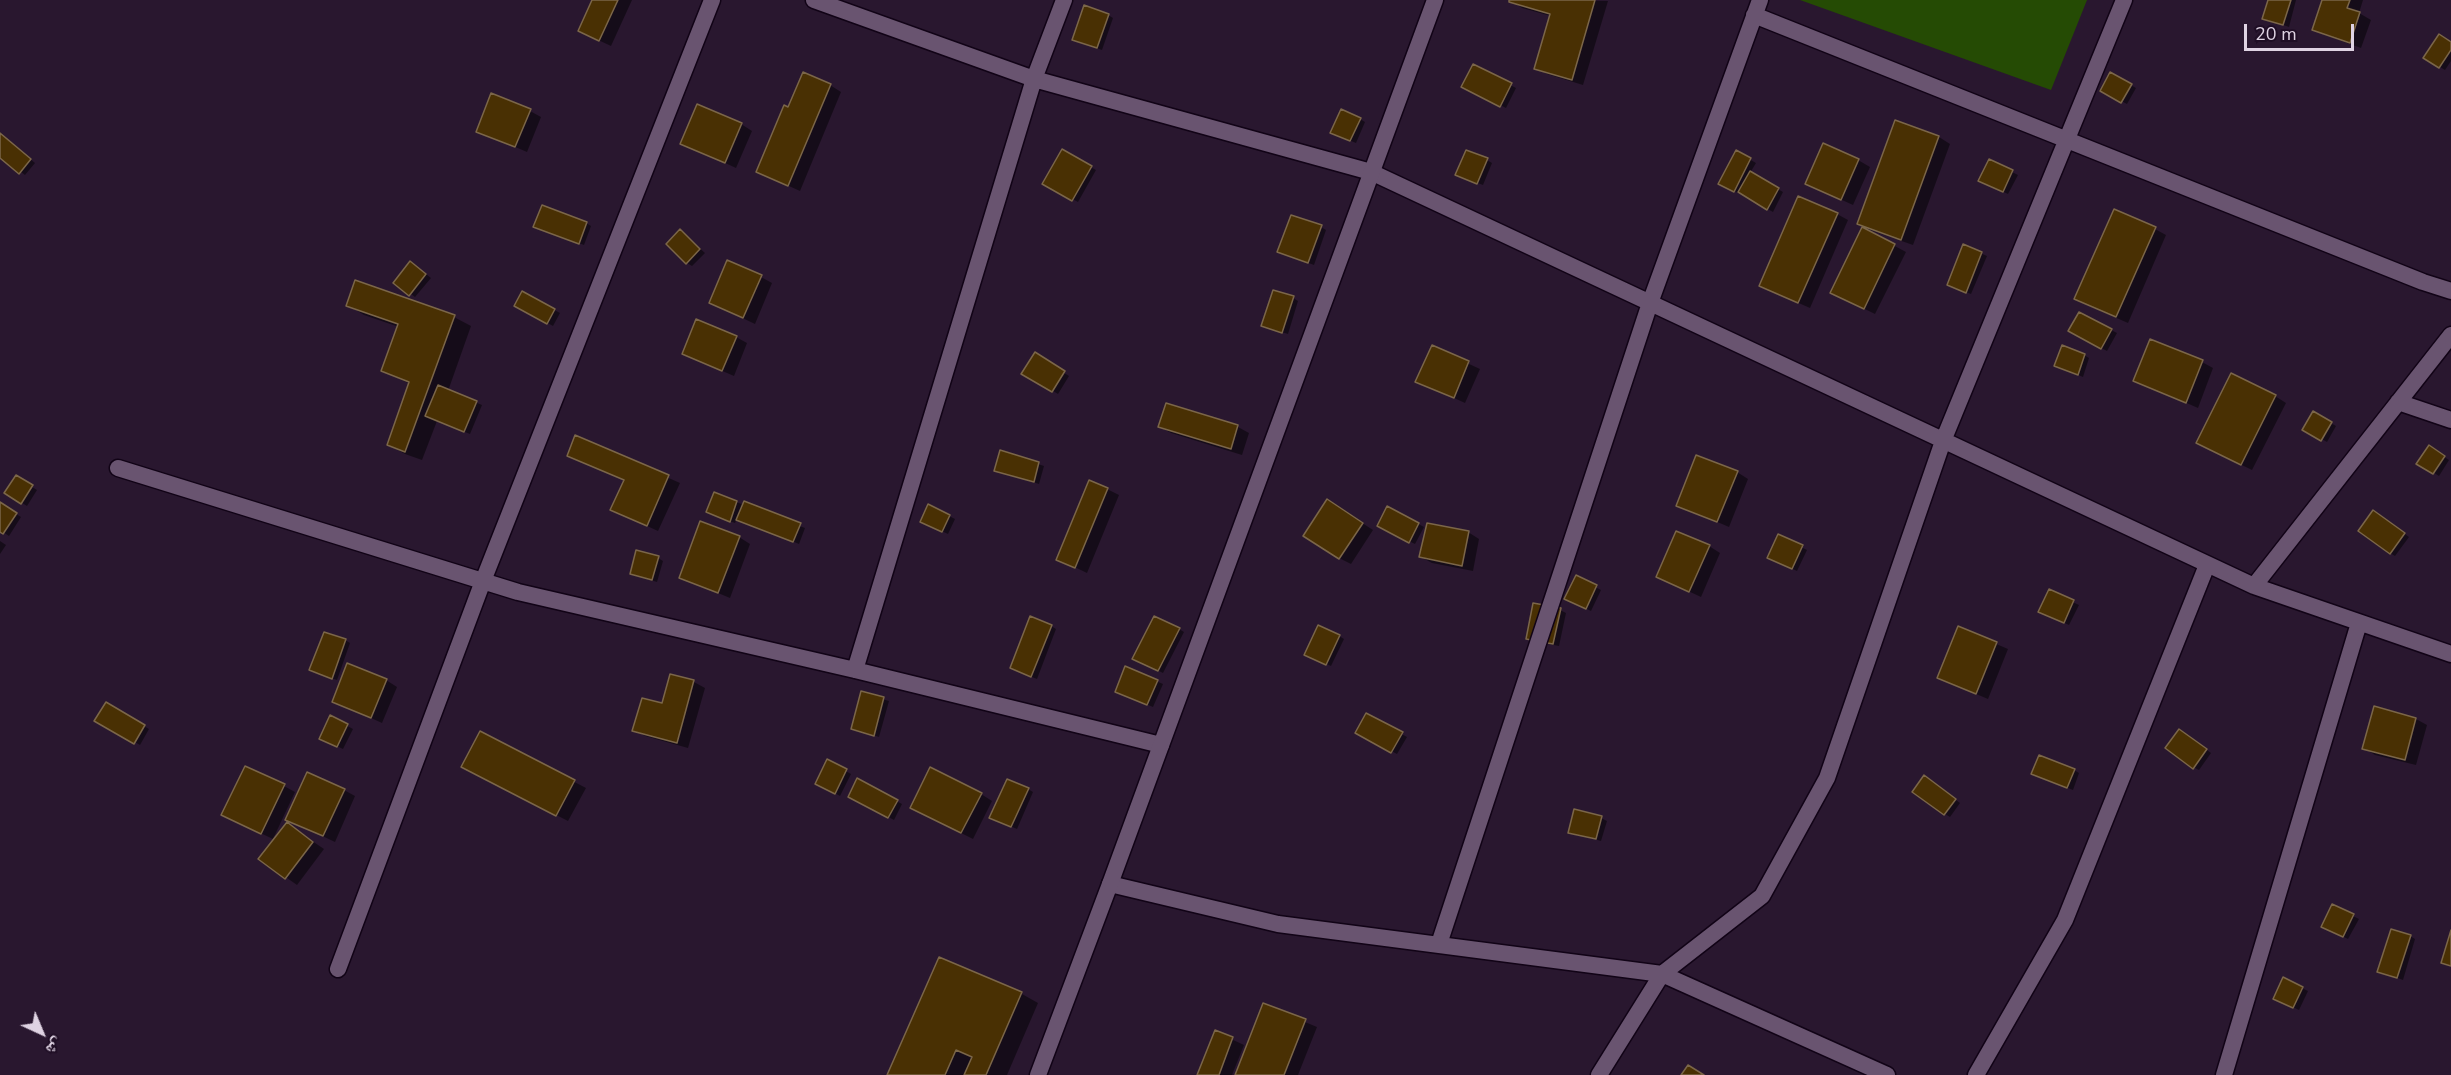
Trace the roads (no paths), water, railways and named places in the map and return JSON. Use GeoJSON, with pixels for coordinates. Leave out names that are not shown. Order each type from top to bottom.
{"type":"FeatureCollection","features":[{"type":"Feature","properties":{"kind":"street"},"geometry":{"type":"LineString","coordinates":[[338,969],[483,581],[712,0]]}},
{"type":"Feature","properties":{"kind":"street"},"geometry":{"type":"LineString","coordinates":[[814,0],[1034,79],[1371,172],[2254,586],[2451,654]]}},
{"type":"Feature","properties":{"kind":"street"},"geometry":{"type":"LineString","coordinates":[[855,670],[1034,79],[1064,0]]}},
{"type":"Feature","properties":{"kind":"street"},"geometry":{"type":"LineString","coordinates":[[1038,1075],[1435,0]]}},
{"type":"Feature","properties":{"kind":"street"},"geometry":{"type":"LineString","coordinates":[[1599,1075],[1662,974],[1762,896],[1827,778],[1944,441],[2124,0]]}},
{"type":"Feature","properties":{"kind":"street"},"geometry":{"type":"LineString","coordinates":[[1439,945],[1650,303],[1757,8],[2067,139],[2423,282],[2451,291]]}},
{"type":"Feature","properties":{"kind":"street"},"geometry":{"type":"LineString","coordinates":[[2254,586],[2451,335]]}},
{"type":"Feature","properties":{"kind":"street"},"geometry":{"type":"LineString","coordinates":[[2398,402],[2451,420]]}},
{"type":"Feature","properties":{"kind":"street"},"geometry":{"type":"LineString","coordinates":[[118,468],[529,594],[855,670],[1161,745]]}},
{"type":"Feature","properties":{"kind":"street"},"geometry":{"type":"LineString","coordinates":[[1976,1075],[2065,920],[2207,565]]}},
{"type":"Feature","properties":{"kind":"street"},"geometry":{"type":"LineString","coordinates":[[2224,1075],[2359,623]]}},
{"type":"Feature","properties":{"kind":"street"},"geometry":{"type":"LineString","coordinates":[[1110,884],[1278,924],[1662,974],[1878,1073]]}}]}
